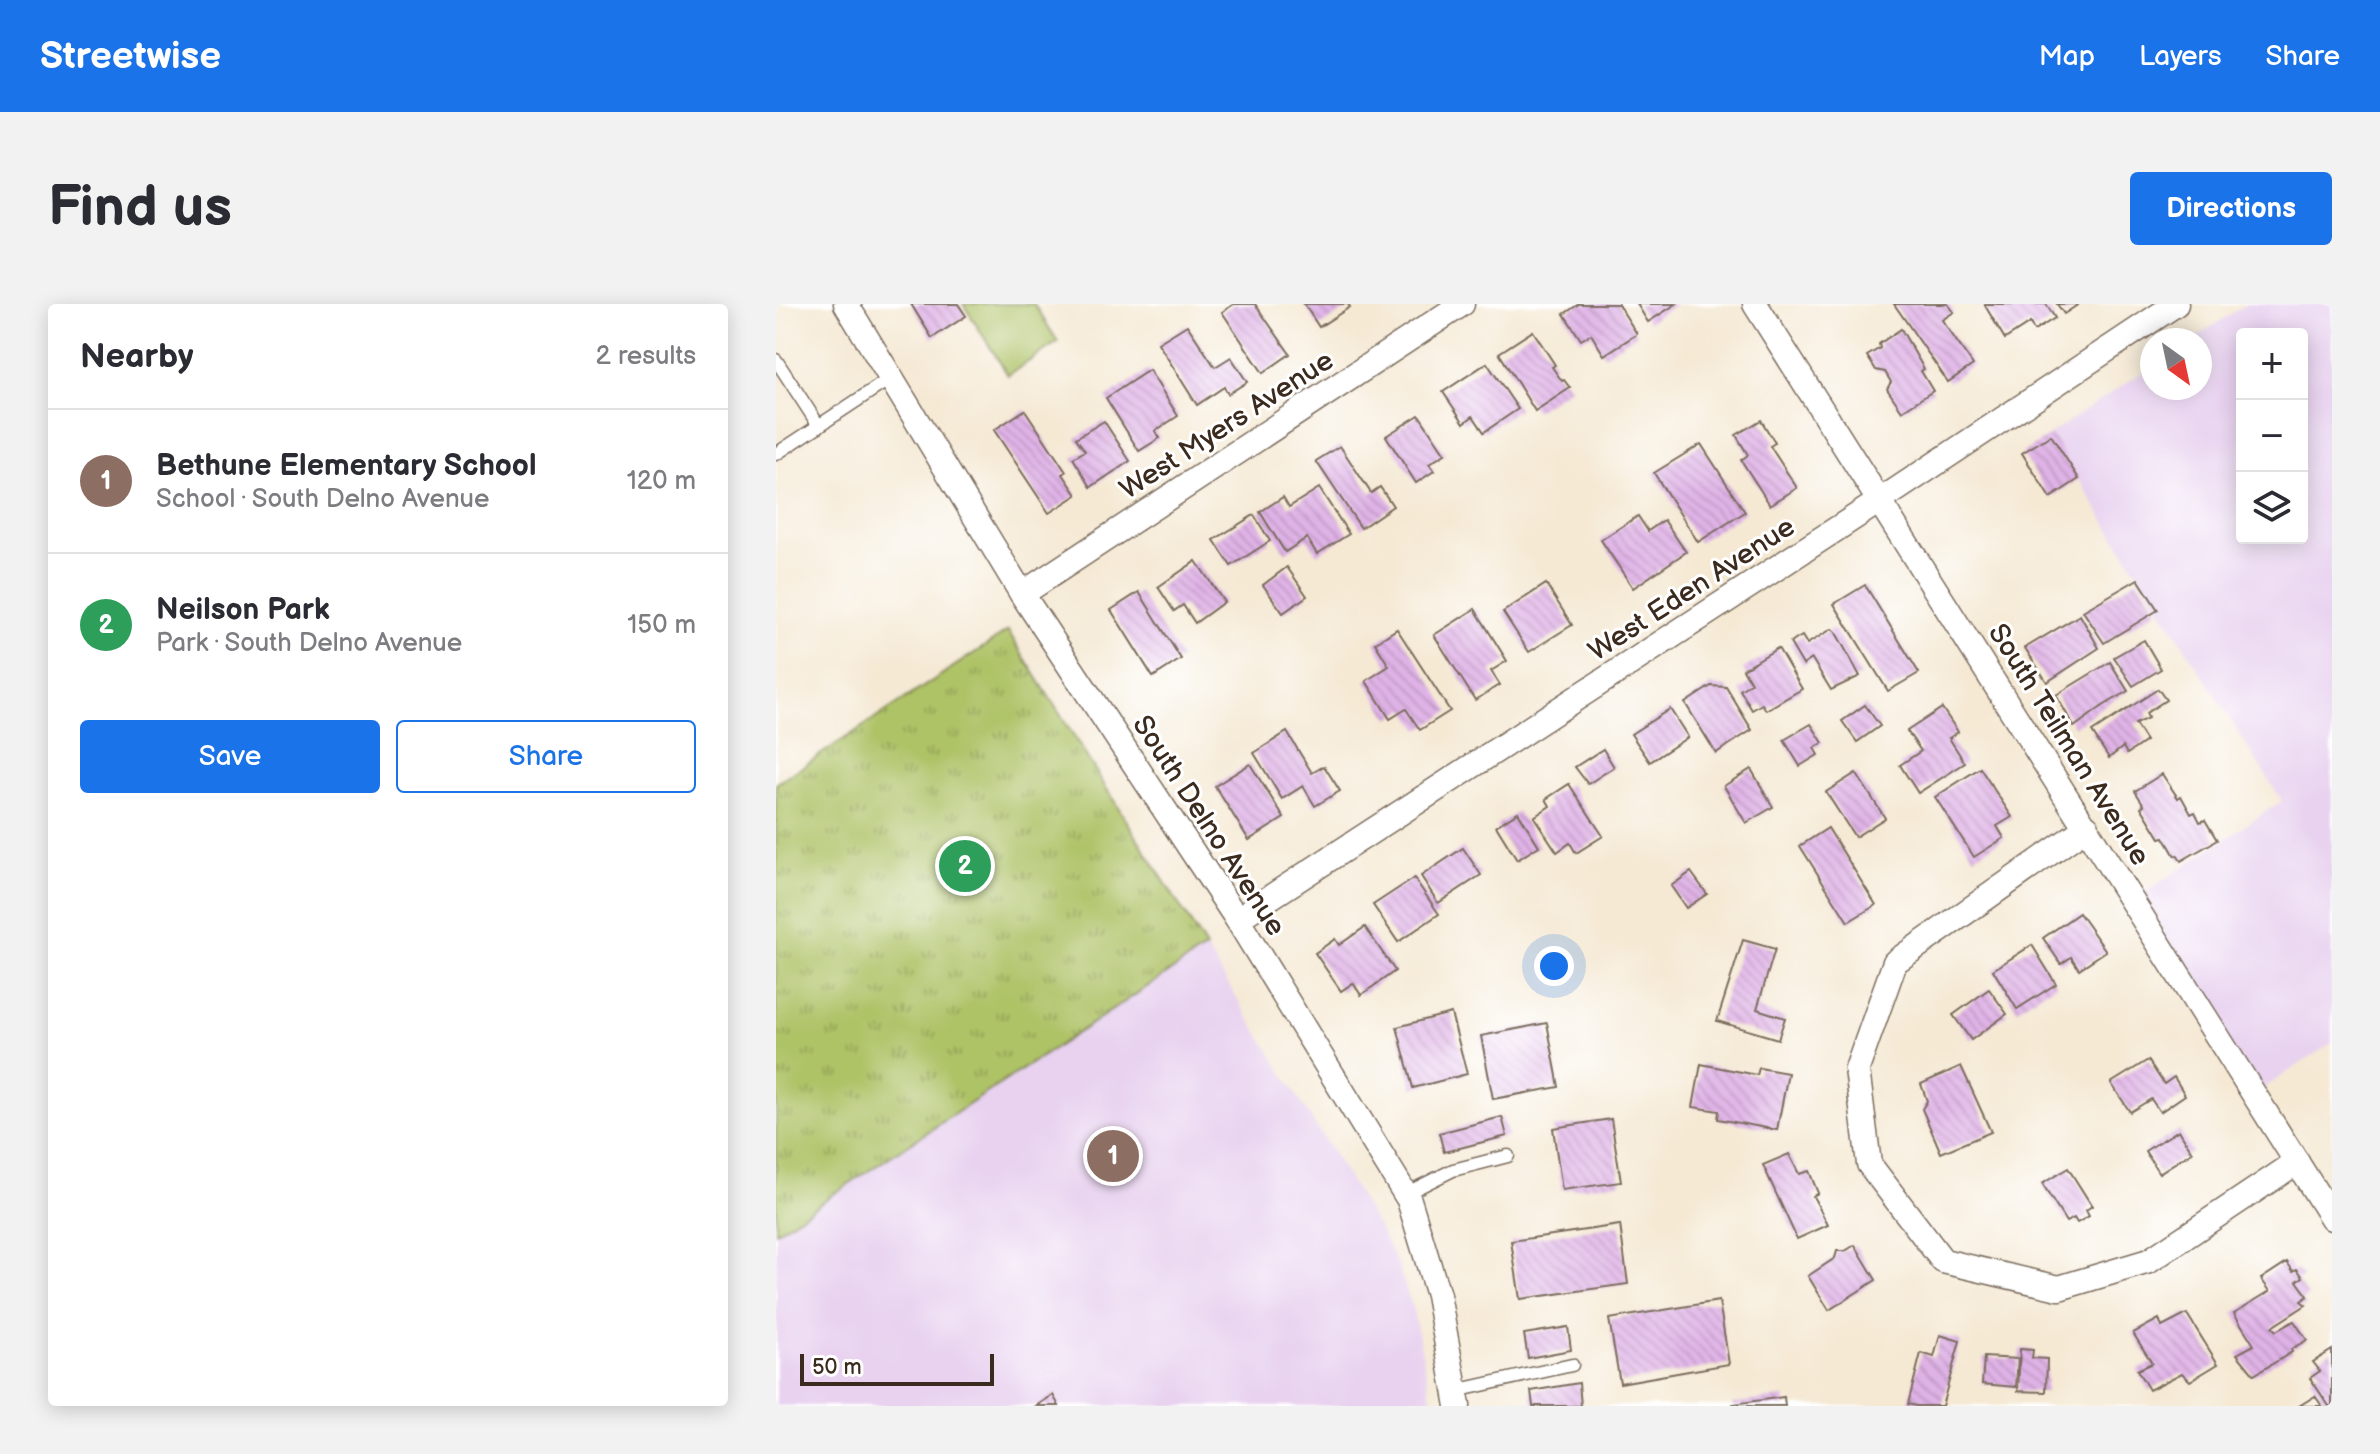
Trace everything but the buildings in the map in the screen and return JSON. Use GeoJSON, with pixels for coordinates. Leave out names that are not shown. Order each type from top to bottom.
{"type":"FeatureCollection","features":[{"type":"Feature","properties":{"kind":"street","name":"South Delno Avenue"},"geometry":{"type":"LineString","coordinates":[[846,304],[1022,594],[1237,919],[1409,1200],[1438,1295],[1457,1398]]}},
{"type":"Feature","properties":{"kind":"street","name":"West Myers Avenue"},"geometry":{"type":"LineString","coordinates":[[1022,594],[1462,304]]}},
{"type":"Feature","properties":{"kind":"street","name":"South Teilman Avenue"},"geometry":{"type":"LineString","coordinates":[[1755,304],[2332,1218]]}},
{"type":"Feature","properties":{"kind":"street","name":"West Eden Avenue"},"geometry":{"type":"LineString","coordinates":[[1237,919],[2176,304]]}},
{"type":"Feature","properties":{"kind":"street"},"geometry":{"type":"LineString","coordinates":[[2087,827],[1895,962],[1857,1069],[1869,1164],[1943,1261],[2059,1288],[2149,1261],[2297,1162]]}},
{"type":"Feature","properties":{"kind":"lane"},"geometry":{"type":"LineString","coordinates":[[776,360],[819,426]]}},
{"type":"Feature","properties":{"kind":"lane"},"geometry":{"type":"LineString","coordinates":[[776,454],[891,378]]}},
{"type":"Feature","properties":{"kind":"lane"},"geometry":{"type":"LineString","coordinates":[[1405,1194],[1453,1170],[1508,1156]]}},
{"type":"Feature","properties":{"kind":"lane"},"geometry":{"type":"LineString","coordinates":[[1457,1398],[1572,1365]]}},
{"type":"Feature","properties":{"kind":"shaded area"},"geometry":{"type":"Polygon","coordinates":[[[2246,304],[2332,304],[2332,1043],[2252,1096],[2129,903],[2282,801],[2050,434],[2140,374],[2140,400],[2212,400],[2210,328],[2246,304]]]}},
{"type":"Feature","properties":{"kind":"shaded area"},"geometry":{"type":"Polygon","coordinates":[[[1206,948],[1380,1230],[1398,1266],[1413,1310],[1433,1406],[776,1406],[776,1232],[1206,948]]]}},
{"type":"Feature","properties":{"kind":"green space"},"geometry":{"type":"Polygon","coordinates":[[[963,304],[1034,304],[1058,342],[1008,375],[963,304]]]}},
{"type":"Feature","properties":{"kind":"green space"},"geometry":{"type":"Polygon","coordinates":[[[1008,631],[1206,948],[776,1232],[776,784],[1008,631]]]}},
{"type":"Feature","properties":{"kind":"place","name":"Neilson Park"},"geometry":{"type":"Point","coordinates":[965,866]}},
{"type":"Feature","properties":{"kind":"place","name":"Bethune Elementary School"},"geometry":{"type":"Point","coordinates":[1113,1156]}}]}
